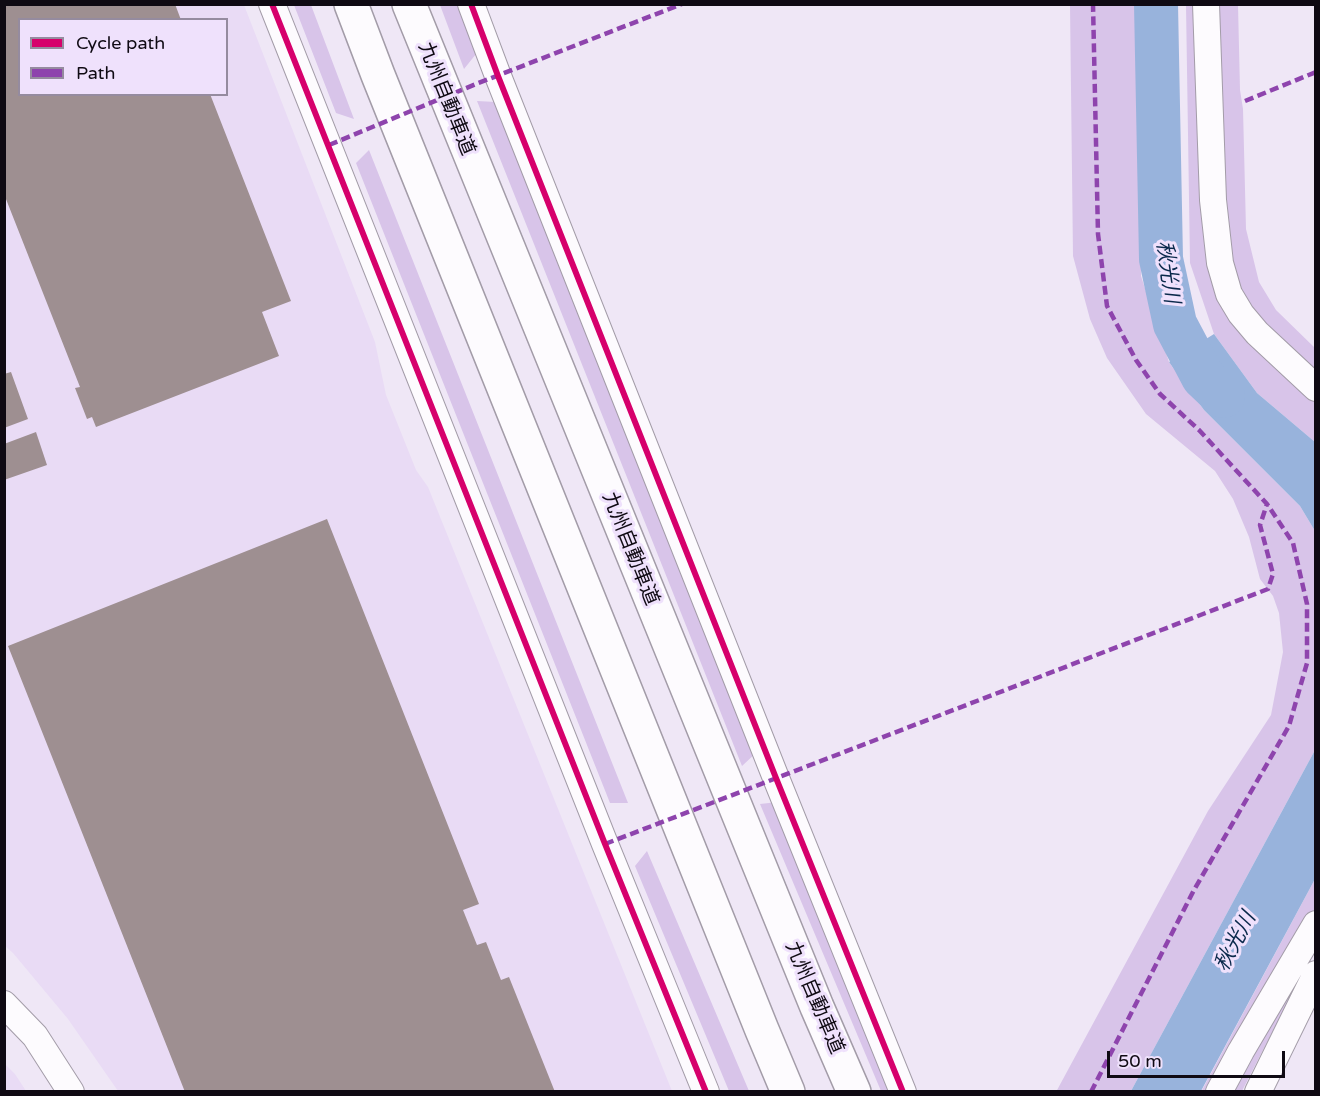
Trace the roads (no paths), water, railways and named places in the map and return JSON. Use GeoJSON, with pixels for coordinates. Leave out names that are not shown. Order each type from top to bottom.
{"type":"FeatureCollection","features":[{"type":"Feature","properties":{"kind":"highway"},"geometry":{"type":"LineString","coordinates":[[351,4],[788,1092]]}},
{"type":"Feature","properties":{"kind":"highway","name":"九州自動車道"},"geometry":{"type":"LineString","coordinates":[[409,4],[803,974],[854,1092]]}},
{"type":"Feature","properties":{"kind":"street"},"geometry":{"type":"LineString","coordinates":[[272,4],[605,844],[706,1092]]}},
{"type":"Feature","properties":{"kind":"street"},"geometry":{"type":"LineString","coordinates":[[471,4],[502,87],[903,1092]]}},
{"type":"Feature","properties":{"kind":"street"},"geometry":{"type":"LineString","coordinates":[[1206,4],[1213,200],[1220,263],[1229,294],[1241,314],[1257,333],[1316,387]]}},
{"type":"Feature","properties":{"kind":"street"},"geometry":{"type":"LineString","coordinates":[[1219,1092],[1240,1051],[1316,924]]}},
{"type":"Feature","properties":{"kind":"street"},"geometry":{"type":"LineString","coordinates":[[1258,1092],[1316,974]]}},
{"type":"Feature","properties":{"kind":"street"},"geometry":{"type":"LineString","coordinates":[[4,1004],[35,1036],[71,1092]]}},
{"type":"Feature","properties":{"kind":"water"},"geometry":{"type":"Polygon","coordinates":[[[1214,334],[1257,393],[1315,442],[1315,531],[1300,506],[1204,410],[1169,362],[1214,334]]]}},
{"type":"Feature","properties":{"kind":"water"},"geometry":{"type":"Polygon","coordinates":[[[1315,750],[1315,879],[1201,1091],[1131,1091],[1315,750]]]}},
{"type":"Feature","properties":{"kind":"waterway","name":"秋光川"},"geometry":{"type":"LineString","coordinates":[[1156,4],[1161,259],[1175,324],[1203,377],[1223,396]]}}]}
